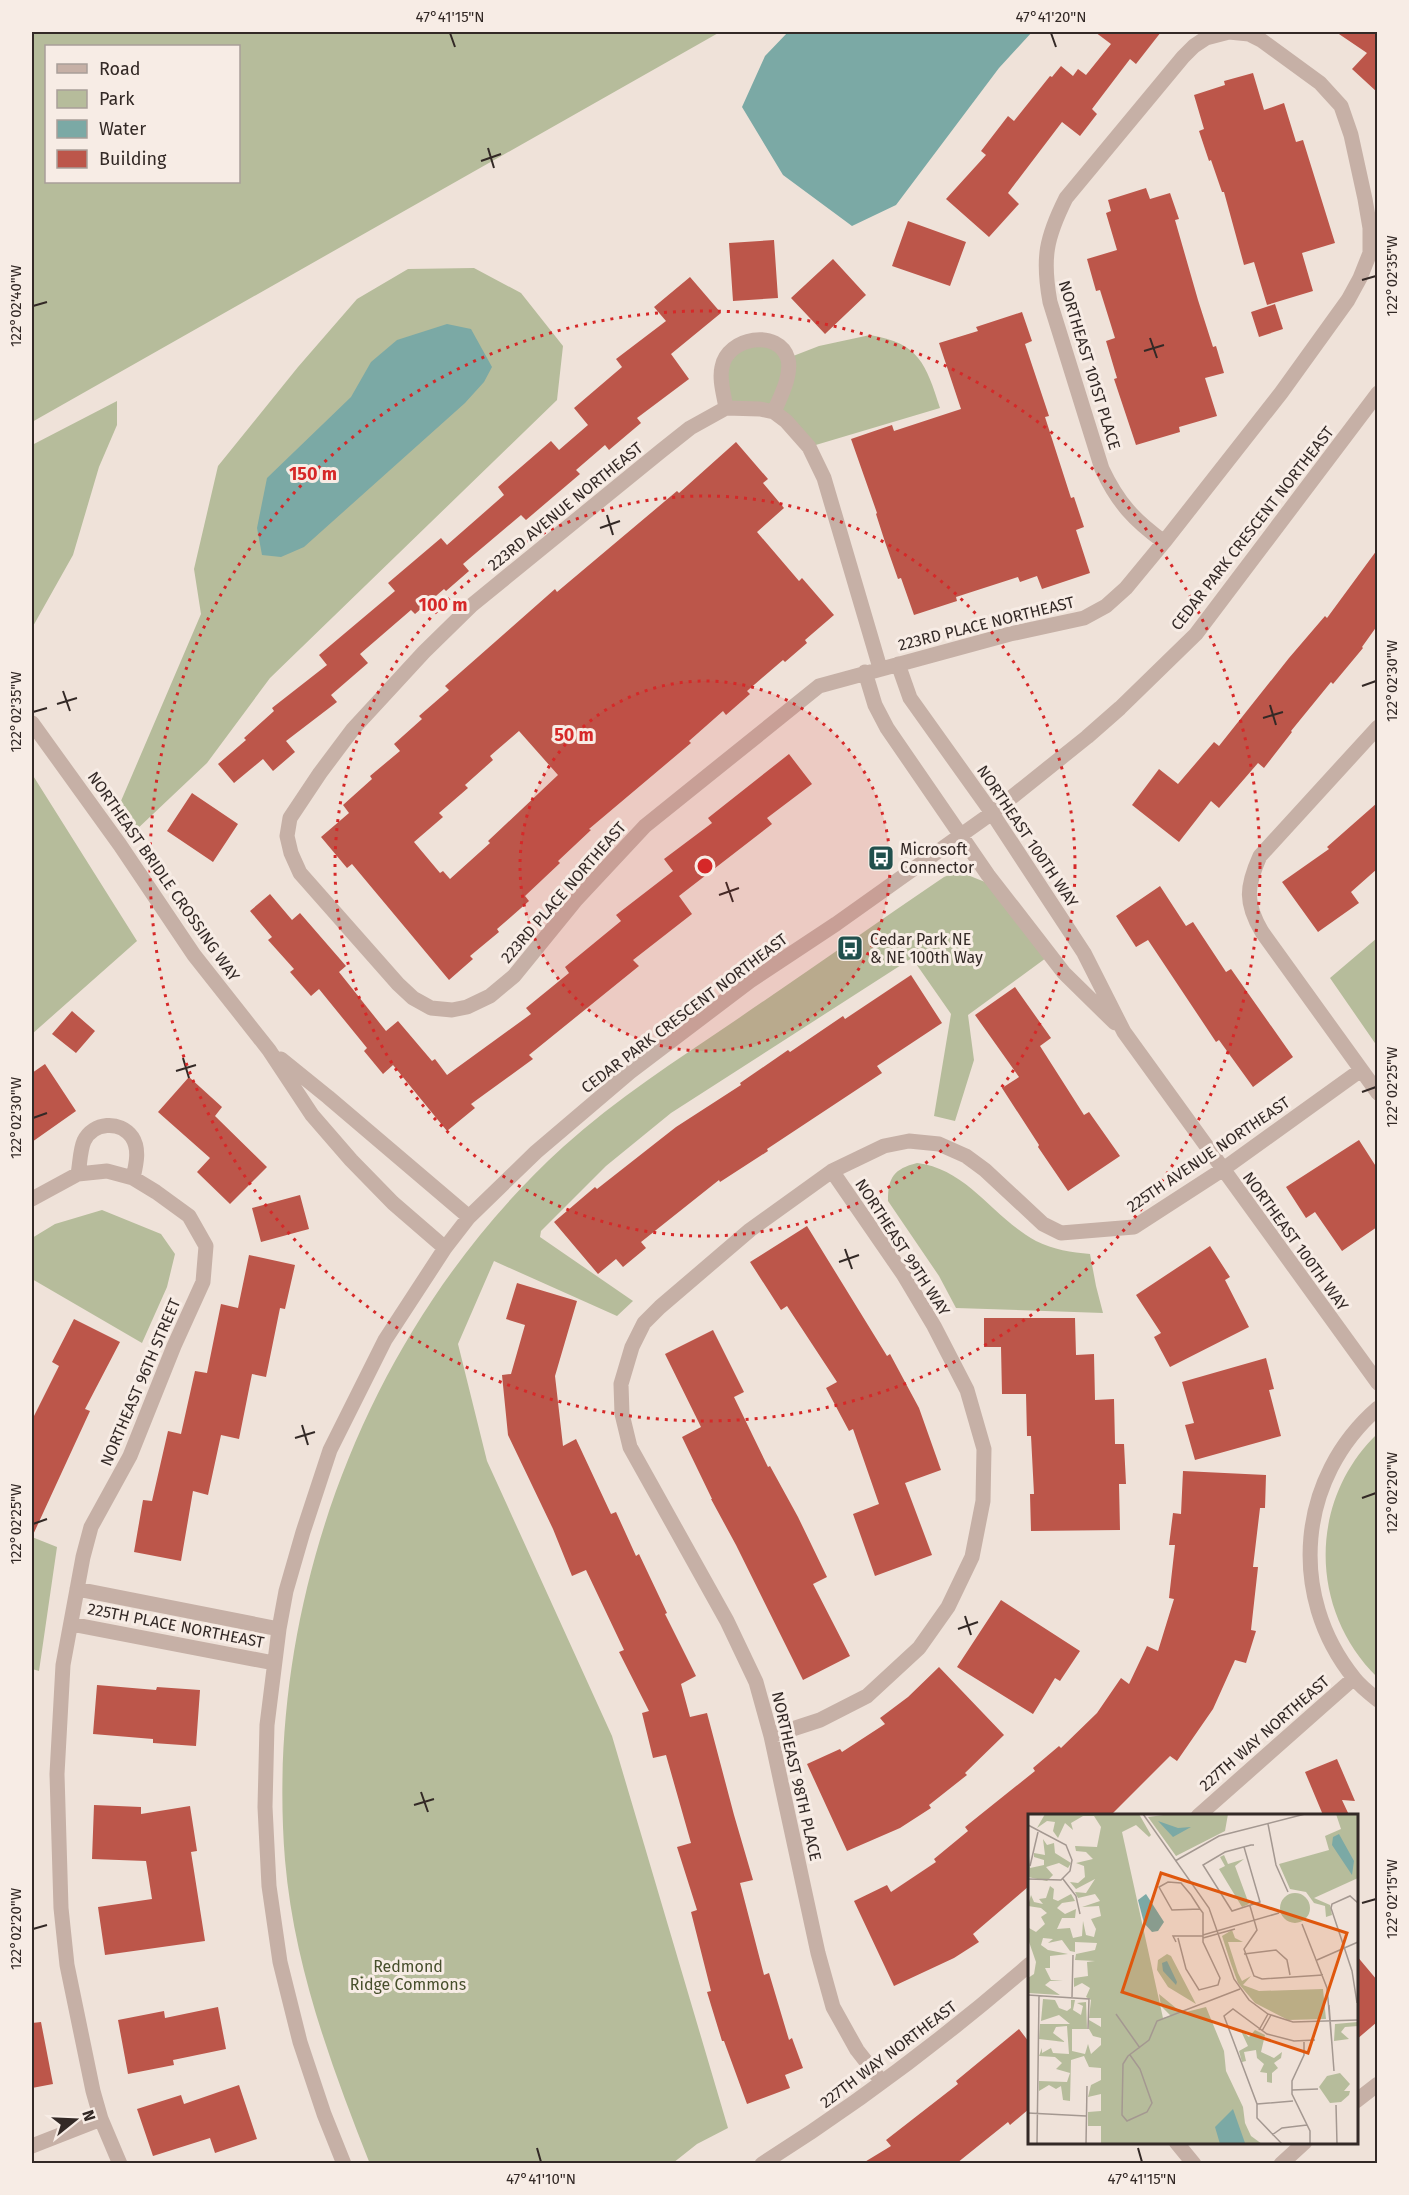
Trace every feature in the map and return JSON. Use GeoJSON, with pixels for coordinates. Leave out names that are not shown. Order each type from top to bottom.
{"type":"FeatureCollection","features":[{"type":"Feature","properties":{"kind":"street","name":"223RD PLACE NORTHEAST"},"geometry":{"type":"LineString","coordinates":[[452,1010],[467,1007],[490,996],[514,976],[575,901],[645,826],[819,686],[1010,634],[1084,618],[1106,606],[1126,588],[1164,542],[1281,393],[1341,310],[1360,278],[1370,253],[1370,228],[1365,199],[1351,135],[1341,106],[1320,83],[1261,40],[1249,34],[1229,32]]}},
{"type":"Feature","properties":{"kind":"street","name":"NORTHEAST 101ST PLACE"},"geometry":{"type":"LineString","coordinates":[[1164,542],[1140,524],[1122,504],[1102,469],[1050,302],[1045,275],[1046,247],[1053,224],[1066,198],[1183,57],[1206,38],[1229,32]]}},
{"type":"Feature","properties":{"kind":"street"},"geometry":{"type":"LineString","coordinates":[[751,339],[767,341],[779,346],[788,358],[788,375],[774,412],[760,409],[726,408],[721,382],[722,366],[727,353],[737,345],[751,339]]}},
{"type":"Feature","properties":{"kind":"street","name":"CEDAR PARK CRESCENT NORTHEAST"},"geometry":{"type":"LineString","coordinates":[[344,2163],[324,2114],[300,2042],[290,2007],[274,1924],[269,1886],[265,1807],[267,1725],[279,1629],[286,1591],[300,1542],[330,1450],[385,1340],[445,1248],[469,1217],[536,1152],[630,1072],[750,981],[836,924],[992,813],[1096,730],[1196,634],[1377,393]]}},
{"type":"Feature","properties":{"kind":"street","name":"223RD AVENUE NORTHEAST"},"geometry":{"type":"LineString","coordinates":[[452,1010],[431,1008],[413,998],[300,873],[291,853],[287,836],[290,818],[353,729],[424,652],[472,605],[690,428],[726,408]]}},
{"type":"Feature","properties":{"kind":"street","name":"NORTHEAST 100TH WAY"},"geometry":{"type":"LineString","coordinates":[[774,412],[809,447],[819,463],[872,670],[875,705],[887,728],[988,876],[1064,973],[1124,1032]]}},
{"type":"Feature","properties":{"kind":"street","name":"NORTHEAST 100TH WAY"},"geometry":{"type":"LineString","coordinates":[[898,664],[910,698],[992,813],[1084,953],[1124,1032],[1377,1383]]}},
{"type":"Feature","properties":{"kind":"street","name":"NORTHEAST BRIDLE CROSSING WAY"},"geometry":{"type":"LineString","coordinates":[[32,723],[120,845],[194,955],[269,1050],[312,1115],[393,1203],[445,1248]]}},
{"type":"Feature","properties":{"kind":"street"},"geometry":{"type":"LineString","coordinates":[[1377,727],[1260,856],[1250,877],[1248,897],[1253,917],[1262,932],[1377,1093]]}},
{"type":"Feature","properties":{"kind":"street","name":"NORTHEAST BRIDLE CROSSING WAY"},"geometry":{"type":"LineString","coordinates":[[269,1050],[328,1096],[469,1217]]}},
{"type":"Feature","properties":{"kind":"street","name":"225TH AVENUE NORTHEAST"},"geometry":{"type":"LineString","coordinates":[[621,1384],[632,1347],[644,1323],[652,1314],[750,1230],[832,1171],[884,1146],[909,1141],[939,1144],[966,1156],[985,1170],[1043,1224],[1061,1233],[1134,1227],[1222,1170],[1360,1070]]}},
{"type":"Feature","properties":{"kind":"street"},"geometry":{"type":"LineString","coordinates":[[32,1199],[78,1174],[107,1171],[133,1178],[137,1159],[131,1136],[116,1125],[103,1125],[91,1132],[84,1141],[78,1174]]}},
{"type":"Feature","properties":{"kind":"street","name":"NORTHEAST 99TH WAY"},"geometry":{"type":"LineString","coordinates":[[771,1736],[820,1720],[867,1695],[919,1648],[948,1607],[972,1557],[983,1501],[984,1449],[967,1390],[934,1326],[903,1274],[832,1171]]}},
{"type":"Feature","properties":{"kind":"street","name":"NORTHEAST 96TH STREET"},"geometry":{"type":"LineString","coordinates":[[120,2163],[101,2119],[67,1965],[61,1908],[57,1773],[63,1665],[91,1527],[130,1456],[174,1346],[203,1282],[206,1246],[189,1216],[133,1178]]}},
{"type":"Feature","properties":{"kind":"street","name":"NORTHEAST 98TH PLACE"},"geometry":{"type":"LineString","coordinates":[[621,1384],[622,1414],[630,1447],[727,1621],[756,1682],[771,1736],[818,1953],[833,2007],[857,2050],[882,2082]]}},
{"type":"Feature","properties":{"kind":"street"},"geometry":{"type":"LineString","coordinates":[[1377,1408],[1360,1423],[1338,1452],[1322,1484],[1312,1519],[1309,1555],[1313,1591],[1323,1626],[1354,1678],[1377,1700]]}},
{"type":"Feature","properties":{"kind":"street","name":"225TH PLACE NORTHEAST"},"geometry":{"type":"LineString","coordinates":[[77,1588],[279,1629]]}},
{"type":"Feature","properties":{"kind":"street","name":"225TH PLACE NORTHEAST"},"geometry":{"type":"LineString","coordinates":[[71,1623],[274,1663]]}},
{"type":"Feature","properties":{"kind":"street","name":"227TH WAY NORTHEAST"},"geometry":{"type":"LineString","coordinates":[[1199,1814],[1354,1678]]}},
{"type":"Feature","properties":{"kind":"street","name":"227TH WAY NORTHEAST"},"geometry":{"type":"LineString","coordinates":[[762,2163],[818,2128],[882,2082],[1027,1970]]}},
{"type":"Feature","properties":{"kind":"street"},"geometry":{"type":"LineString","coordinates":[[1358,2099],[1377,2084]]}},
{"type":"Feature","properties":{"kind":"street"},"geometry":{"type":"LineString","coordinates":[[32,2146],[101,2119]]}},
{"type":"Feature","properties":{"kind":"street"},"geometry":{"type":"LineString","coordinates":[[1178,2144],[1194,2163]]}},
{"type":"Feature","properties":{"kind":"street"},"geometry":{"type":"LineString","coordinates":[[1281,2163],[1303,2144]]}},
{"type":"Feature","properties":{"kind":"green space"},"geometry":{"type":"Polygon","coordinates":[[[32,32],[720,32],[32,422],[32,32]]]}},
{"type":"Feature","properties":{"kind":"green space"},"geometry":{"type":"Polygon","coordinates":[[[474,268],[521,293],[563,346],[557,400],[270,678],[207,763],[134,832],[118,808],[201,614],[194,569],[218,466],[298,367],[357,299],[408,269],[474,268]]]}},
{"type":"Feature","properties":{"kind":"green space"},"geometry":{"type":"Polygon","coordinates":[[[870,335],[900,344],[918,358],[930,379],[940,408],[809,447],[786,421],[726,408],[727,353],[767,341],[788,358],[819,346],[870,335]]]}},
{"type":"Feature","properties":{"kind":"green space"},"geometry":{"type":"Polygon","coordinates":[[[117,401],[117,425],[99,467],[73,555],[32,628],[32,445],[117,401]]]}},
{"type":"Feature","properties":{"kind":"green space"},"geometry":{"type":"Polygon","coordinates":[[[32,774],[137,941],[32,1034],[32,774]]]}},
{"type":"Feature","properties":{"kind":"green space","name":"Redmond Ridge Commons"},"geometry":{"type":"Polygon","coordinates":[[[954,873],[965,874],[985,882],[1046,958],[968,1015],[974,1060],[955,1121],[934,1116],[951,1014],[912,958],[671,1113],[606,1166],[541,1231],[540,1237],[633,1301],[617,1316],[494,1261],[458,1344],[487,1461],[612,1736],[728,2128],[697,2144],[673,2163],[370,2164],[316,2015],[297,1938],[285,1860],[283,1761],[292,1663],[313,1566],[343,1472],[384,1381],[435,1296],[494,1218],[583,1129],[647,1080],[944,877],[954,873]]]}},
{"type":"Feature","properties":{"kind":"green space"},"geometry":{"type":"Polygon","coordinates":[[[1377,938],[1377,1046],[1330,978],[1377,938]]]}},
{"type":"Feature","properties":{"kind":"green space"},"geometry":{"type":"Polygon","coordinates":[[[917,1163],[951,1174],[966,1184],[1006,1220],[1036,1241],[1056,1249],[1090,1254],[1103,1313],[956,1308],[939,1276],[888,1201],[889,1186],[894,1175],[903,1168],[917,1163]]]}},
{"type":"Feature","properties":{"kind":"green space"},"geometry":{"type":"Polygon","coordinates":[[[102,1210],[161,1234],[175,1254],[167,1287],[142,1343],[32,1279],[32,1238],[55,1224],[102,1210]]]}},
{"type":"Feature","properties":{"kind":"green space"},"geometry":{"type":"Polygon","coordinates":[[[1377,1434],[1377,1677],[1355,1650],[1339,1620],[1329,1588],[1326,1556],[1329,1523],[1338,1491],[1354,1461],[1377,1434]]]}},
{"type":"Feature","properties":{"kind":"green space"},"geometry":{"type":"Polygon","coordinates":[[[32,1537],[57,1547],[39,1671],[32,1669],[32,1537]]]}},
{"type":"Feature","properties":{"kind":"water"},"geometry":{"type":"Polygon","coordinates":[[[788,32],[1032,32],[999,68],[896,205],[852,226],[783,175],[742,107],[765,56],[788,32]]]}},
{"type":"Feature","properties":{"kind":"water"},"geometry":{"type":"Polygon","coordinates":[[[447,324],[471,329],[492,367],[484,382],[465,403],[304,547],[281,557],[262,555],[257,528],[267,478],[351,397],[371,362],[397,340],[447,324]]]}},
{"type":"Feature","properties":{"kind":"building"},"geometry":{"type":"Polygon","coordinates":[[[1095,32],[1161,32],[1136,64],[1130,59],[1092,109],[1097,114],[1080,136],[1062,122],[1008,193],[1019,204],[989,237],[946,199],[986,155],[981,151],[1008,116],[1014,121],[1050,76],[1052,77],[1061,66],[1073,76],[1078,69],[1086,75],[1111,44],[1095,32]]]}},
{"type":"Feature","properties":{"kind":"building"},"geometry":{"type":"Polygon","coordinates":[[[1336,32],[1377,32],[1377,92],[1352,69],[1367,53],[1336,32]]]}},
{"type":"Feature","properties":{"kind":"building"},"geometry":{"type":"Polygon","coordinates":[[[1253,73],[1264,110],[1284,103],[1296,142],[1303,140],[1335,243],[1302,253],[1313,291],[1267,305],[1254,262],[1244,265],[1224,192],[1222,192],[1211,160],[1209,161],[1199,131],[1204,129],[1194,95],[1225,85],[1224,81],[1253,73]]]}},
{"type":"Feature","properties":{"kind":"building"},"geometry":{"type":"Polygon","coordinates":[[[1146,188],[1150,199],[1170,193],[1179,219],[1175,220],[1198,300],[1224,373],[1205,378],[1217,416],[1179,427],[1180,432],[1136,445],[1114,379],[1117,378],[1106,341],[1115,338],[1100,290],[1096,291],[1087,259],[1117,250],[1106,213],[1111,211],[1108,200],[1146,188]]]}},
{"type":"Feature","properties":{"kind":"building"},"geometry":{"type":"Polygon","coordinates":[[[908,221],[966,242],[950,286],[892,266],[908,221]]]}},
{"type":"Feature","properties":{"kind":"building"},"geometry":{"type":"Polygon","coordinates":[[[774,240],[778,298],[733,301],[729,243],[774,240]]]}},
{"type":"Feature","properties":{"kind":"building"},"geometry":{"type":"Polygon","coordinates":[[[833,259],[866,295],[825,334],[791,298],[833,259]]]}},
{"type":"Feature","properties":{"kind":"building"},"geometry":{"type":"Polygon","coordinates":[[[690,277],[721,313],[671,354],[689,379],[637,418],[641,423],[609,450],[605,445],[576,470],[580,474],[526,520],[521,515],[463,564],[469,571],[446,591],[444,589],[415,614],[411,610],[360,654],[368,663],[331,695],[337,702],[286,741],[295,752],[273,771],[263,759],[234,783],[218,764],[246,740],[244,738],[274,711],[272,708],[327,665],[319,655],[395,591],[388,583],[441,538],[447,545],[504,495],[498,487],[551,441],[559,450],[588,425],[574,408],[622,367],[616,359],[666,321],[654,307],[690,277]]]}},
{"type":"Feature","properties":{"kind":"building"},"geometry":{"type":"Polygon","coordinates":[[[1275,304],[1283,329],[1259,337],[1251,312],[1275,304]]]}},
{"type":"Feature","properties":{"kind":"building"},"geometry":{"type":"Polygon","coordinates":[[[1022,312],[1032,341],[1025,344],[1049,416],[1045,417],[1071,498],[1074,497],[1084,527],[1076,530],[1090,573],[1042,589],[1037,576],[1020,582],[1018,577],[956,597],[957,601],[914,615],[901,578],[898,579],[851,439],[892,425],[894,431],[961,409],[939,343],[978,331],[976,327],[1022,312]]]}},
{"type":"Feature","properties":{"kind":"building"},"geometry":{"type":"Polygon","coordinates":[[[736,442],[768,479],[763,483],[784,508],[757,532],[799,581],[802,578],[834,615],[805,640],[807,643],[747,691],[750,694],[726,715],[723,711],[689,741],[691,743],[589,829],[591,830],[558,861],[560,863],[525,896],[529,901],[497,929],[499,932],[470,956],[473,959],[449,980],[352,864],[347,868],[321,837],[349,813],[343,805],[372,779],[370,776],[400,751],[394,744],[422,719],[419,716],[449,690],[445,686],[555,589],[557,592],[677,491],[679,493],[736,442]],[[519,731],[490,756],[493,760],[465,785],[468,788],[439,813],[443,817],[414,842],[440,873],[443,871],[450,879],[490,843],[488,841],[558,775],[519,731]]]}},
{"type":"Feature","properties":{"kind":"building"},"geometry":{"type":"Polygon","coordinates":[[[1377,550],[1377,626],[1363,648],[1333,684],[1331,682],[1264,768],[1258,763],[1219,808],[1211,801],[1179,842],[1132,805],[1159,769],[1178,784],[1214,742],[1219,746],[1289,658],[1325,616],[1327,618],[1377,550]]]}},
{"type":"Feature","properties":{"kind":"building"},"geometry":{"type":"Polygon","coordinates":[[[789,754],[812,784],[767,818],[772,824],[679,896],[692,914],[633,960],[639,966],[529,1055],[533,1059],[471,1104],[475,1108],[447,1131],[393,1065],[383,1074],[364,1051],[367,1048],[319,989],[311,996],[290,972],[294,969],[268,940],[272,937],[250,911],[270,894],[292,920],[300,913],[346,966],[339,972],[386,1031],[398,1021],[432,1061],[435,1059],[447,1075],[531,1014],[526,1008],[569,973],[565,967],[621,921],[616,915],[673,871],[664,859],[712,823],[708,818],[789,754]]]}},
{"type":"Feature","properties":{"kind":"building"},"geometry":{"type":"Polygon","coordinates":[[[192,793],[238,824],[213,862],[167,831],[192,793]]]}},
{"type":"Feature","properties":{"kind":"building"},"geometry":{"type":"Polygon","coordinates":[[[1377,803],[1377,869],[1351,892],[1359,903],[1318,932],[1282,882],[1329,849],[1327,847],[1377,803]]]}},
{"type":"Feature","properties":{"kind":"building"},"geometry":{"type":"Polygon","coordinates":[[[1160,886],[1186,926],[1193,922],[1226,972],[1231,969],[1293,1057],[1253,1087],[1219,1040],[1216,1042],[1148,940],[1136,947],[1116,916],[1160,886]]]}},
{"type":"Feature","properties":{"kind":"building"},"geometry":{"type":"Polygon","coordinates":[[[911,975],[942,1023],[877,1066],[882,1073],[767,1149],[768,1151],[720,1182],[719,1180],[641,1242],[646,1248],[623,1267],[616,1259],[598,1274],[554,1222],[595,1187],[597,1189],[676,1127],[741,1085],[740,1083],[788,1050],[790,1052],[843,1016],[845,1019],[911,975]]]}},
{"type":"Feature","properties":{"kind":"building"},"geometry":{"type":"Polygon","coordinates":[[[1015,987],[1051,1038],[1040,1046],[1084,1115],[1089,1112],[1120,1156],[1068,1191],[1002,1088],[1019,1077],[975,1015],[1015,987]]]}},
{"type":"Feature","properties":{"kind":"building"},"geometry":{"type":"Polygon","coordinates":[[[72,1011],[95,1031],[76,1053],[52,1034],[72,1011]]]}},
{"type":"Feature","properties":{"kind":"building"},"geometry":{"type":"Polygon","coordinates":[[[45,1064],[76,1111],[32,1142],[32,1073],[45,1064]]]}},
{"type":"Feature","properties":{"kind":"building"},"geometry":{"type":"Polygon","coordinates":[[[189,1077],[222,1107],[215,1116],[267,1167],[230,1204],[197,1172],[210,1158],[158,1112],[189,1077]]]}},
{"type":"Feature","properties":{"kind":"building"},"geometry":{"type":"Polygon","coordinates":[[[1359,1140],[1377,1168],[1377,1227],[1342,1251],[1315,1212],[1306,1218],[1286,1187],[1359,1140]]]}},
{"type":"Feature","properties":{"kind":"building"},"geometry":{"type":"Polygon","coordinates":[[[300,1195],[309,1229],[261,1242],[252,1208],[300,1195]]]}},
{"type":"Feature","properties":{"kind":"building"},"geometry":{"type":"Polygon","coordinates":[[[807,1226],[887,1356],[890,1354],[919,1408],[941,1470],[905,1483],[932,1555],[875,1576],[853,1514],[879,1504],[853,1429],[849,1431],[826,1388],[837,1382],[787,1306],[781,1310],[750,1262],[807,1226]]]}},
{"type":"Feature","properties":{"kind":"building"},"geometry":{"type":"Polygon","coordinates":[[[1210,1246],[1230,1277],[1225,1280],[1249,1327],[1170,1367],[1154,1337],[1161,1333],[1136,1295],[1210,1246]]]}},
{"type":"Feature","properties":{"kind":"building"},"geometry":{"type":"Polygon","coordinates":[[[249,1255],[295,1265],[285,1309],[280,1308],[266,1377],[252,1374],[239,1439],[221,1435],[208,1495],[193,1491],[181,1561],[134,1552],[143,1500],[152,1501],[168,1431],[181,1434],[195,1371],[207,1373],[221,1304],[238,1308],[249,1255]]]}},
{"type":"Feature","properties":{"kind":"building"},"geometry":{"type":"Polygon","coordinates":[[[517,1283],[577,1301],[555,1376],[563,1446],[576,1439],[611,1514],[616,1512],[636,1556],[639,1554],[667,1613],[665,1614],[696,1676],[681,1684],[690,1717],[707,1713],[753,1880],[740,1883],[764,1975],[769,1973],[789,2040],[792,2038],[803,2068],[785,2075],[790,2088],[747,2104],[724,2041],[722,2041],[707,1992],[711,1991],[691,1912],[697,1910],[677,1847],[691,1843],[666,1755],[653,1758],[642,1713],[649,1711],[619,1652],[624,1650],[586,1570],[572,1576],[553,1529],[508,1435],[502,1375],[511,1374],[525,1325],[506,1319],[517,1283]]]}},
{"type":"Feature","properties":{"kind":"building"},"geometry":{"type":"Polygon","coordinates":[[[984,1318],[1075,1318],[1076,1355],[1094,1354],[1095,1400],[1114,1399],[1115,1444],[1124,1444],[1126,1484],[1119,1484],[1120,1530],[1031,1531],[1030,1494],[1034,1494],[1031,1436],[1027,1436],[1026,1394],[1002,1394],[1001,1347],[984,1347],[984,1318]]]}},
{"type":"Feature","properties":{"kind":"building"},"geometry":{"type":"Polygon","coordinates":[[[74,1319],[120,1342],[85,1409],[90,1411],[32,1537],[32,1420],[59,1366],[52,1362],[74,1319]]]}},
{"type":"Feature","properties":{"kind":"building"},"geometry":{"type":"Polygon","coordinates":[[[713,1330],[744,1392],[734,1397],[768,1467],[770,1466],[798,1517],[827,1577],[813,1584],[850,1656],[803,1680],[682,1437],[701,1427],[665,1354],[713,1330]]]}},
{"type":"Feature","properties":{"kind":"building"},"geometry":{"type":"Polygon","coordinates":[[[1266,1358],[1274,1389],[1269,1390],[1281,1436],[1195,1460],[1185,1425],[1194,1423],[1182,1382],[1266,1358]]]}},
{"type":"Feature","properties":{"kind":"building"},"geometry":{"type":"Polygon","coordinates":[[[1183,1471],[1266,1475],[1265,1508],[1260,1508],[1253,1567],[1258,1567],[1251,1630],[1256,1631],[1246,1663],[1235,1660],[1213,1709],[1177,1761],[1170,1756],[1112,1814],[1028,1814],[1028,1887],[973,1934],[979,1942],[954,1958],[894,1986],[854,1901],[887,1885],[891,1892],[936,1862],[934,1859],[968,1831],[965,1827],[1035,1771],[1033,1768],[1059,1746],[1061,1748],[1097,1713],[1121,1678],[1129,1684],[1147,1646],[1158,1651],[1174,1599],[1169,1598],[1175,1545],[1169,1545],[1173,1513],[1181,1514],[1183,1471]]]}},
{"type":"Feature","properties":{"kind":"building"},"geometry":{"type":"Polygon","coordinates":[[[1001,1600],[1080,1651],[1060,1681],[1055,1678],[1033,1714],[957,1667],[1001,1600]]]}},
{"type":"Feature","properties":{"kind":"building"},"geometry":{"type":"Polygon","coordinates":[[[939,1667],[1004,1735],[965,1773],[967,1775],[929,1805],[931,1808],[900,1828],[847,1851],[807,1764],[840,1749],[842,1752],[885,1724],[880,1718],[908,1697],[939,1667]]]}},
{"type":"Feature","properties":{"kind":"building"},"geometry":{"type":"Polygon","coordinates":[[[97,1685],[156,1690],[157,1687],[200,1690],[196,1746],[153,1743],[153,1739],[93,1734],[97,1685]]]}},
{"type":"Feature","properties":{"kind":"building"},"geometry":{"type":"Polygon","coordinates":[[[1337,1759],[1355,1801],[1342,1800],[1349,1814],[1323,1814],[1305,1772],[1337,1759]]]}},
{"type":"Feature","properties":{"kind":"building"},"geometry":{"type":"Polygon","coordinates":[[[94,1805],[141,1807],[141,1814],[190,1806],[197,1851],[191,1852],[205,1941],[105,1955],[98,1907],[152,1899],[146,1861],[92,1859],[94,1805]]]}},
{"type":"Feature","properties":{"kind":"building"},"geometry":{"type":"Polygon","coordinates":[[[1358,1957],[1377,1980],[1377,2022],[1358,2038],[1358,1957]]]}},
{"type":"Feature","properties":{"kind":"building"},"geometry":{"type":"Polygon","coordinates":[[[218,2007],[226,2049],[173,2060],[174,2065],[128,2074],[118,2020],[164,2011],[165,2018],[218,2007]]]}},
{"type":"Feature","properties":{"kind":"building"},"geometry":{"type":"Polygon","coordinates":[[[41,2022],[53,2084],[32,2088],[32,2023],[41,2022]]]}},
{"type":"Feature","properties":{"kind":"building"},"geometry":{"type":"Polygon","coordinates":[[[1019,2029],[1028,2041],[1028,2110],[1010,2125],[1008,2122],[957,2163],[863,2163],[891,2146],[886,2140],[958,2084],[956,2081],[1019,2029]]]}},
{"type":"Feature","properties":{"kind":"building"},"geometry":{"type":"Polygon","coordinates":[[[239,2085],[257,2139],[215,2153],[210,2138],[153,2156],[137,2109],[181,2095],[184,2104],[239,2085]]]}},
{"type":"Feature","properties":{"kind":"place","name":"Microsoft Connector"},"geometry":{"type":"Point","coordinates":[881,858]}},
{"type":"Feature","properties":{"kind":"place","name":"Cedar Park NE & NE 100th Way"},"geometry":{"type":"Point","coordinates":[850,948]}}]}
